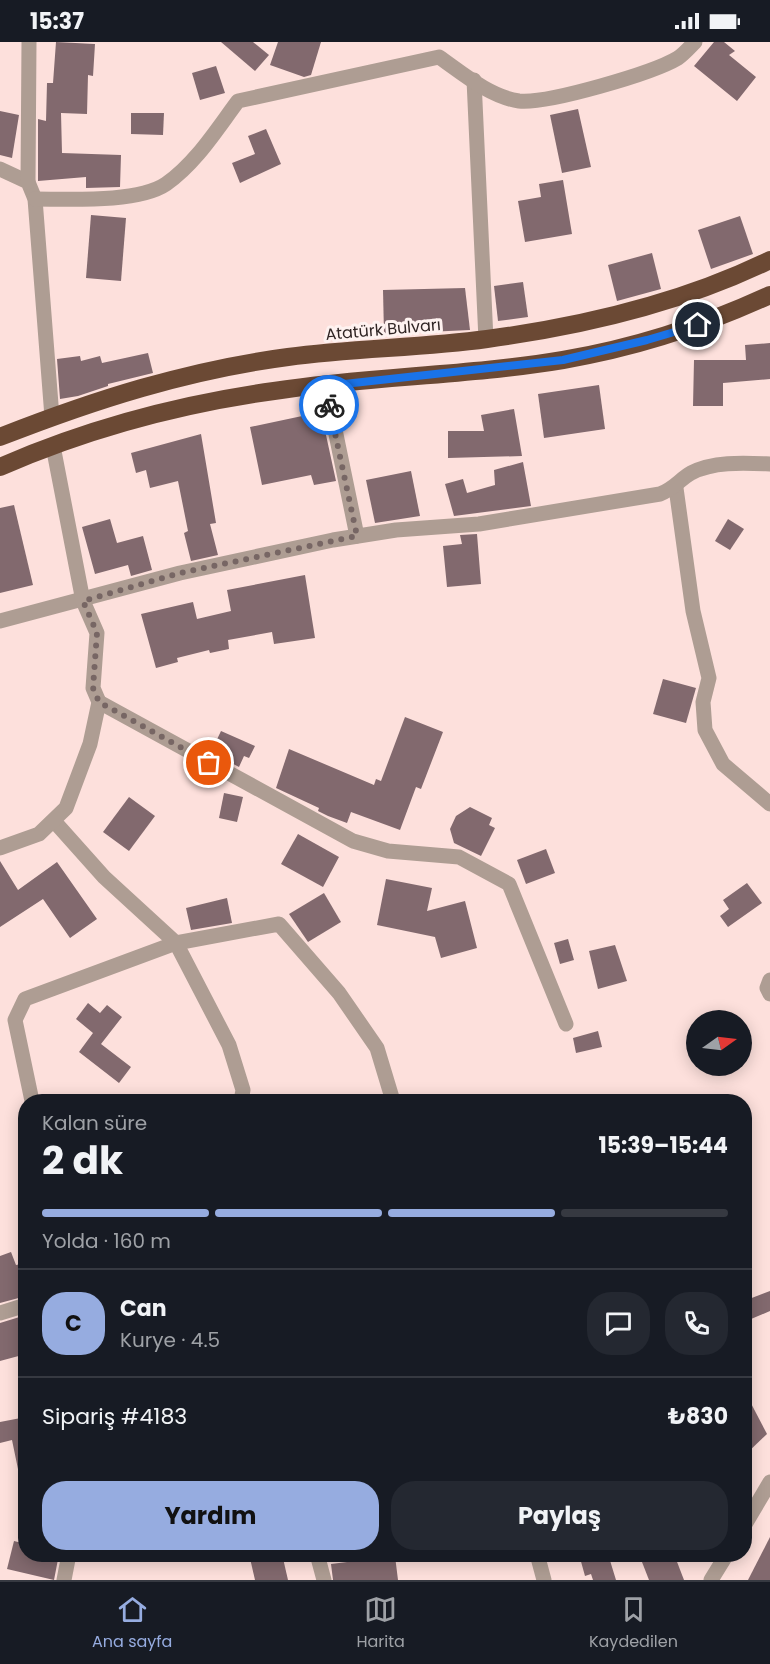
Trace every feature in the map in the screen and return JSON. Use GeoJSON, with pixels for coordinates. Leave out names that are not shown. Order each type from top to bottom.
{"type":"FeatureCollection","features":[{"type":"Feature","properties":{"kind":"highway","name":"Atatürk Bulvarı"},"geometry":{"type":"LineString","coordinates":[[0,437],[152,383],[226,367],[288,357],[486,339],[633,311],[718,282],[770,260]]}},
{"type":"Feature","properties":{"kind":"highway"},"geometry":{"type":"LineString","coordinates":[[0,467],[87,433],[194,406],[276,390],[563,360],[698,325],[770,295]]}},
{"type":"Feature","properties":{"kind":"highway"},"geometry":{"type":"LineString","coordinates":[[52,417],[53,446]]}},
{"type":"Feature","properties":{"kind":"street"},"geometry":{"type":"LineString","coordinates":[[29,42],[28,182],[35,200],[52,417]]}},
{"type":"Feature","properties":{"kind":"street"},"geometry":{"type":"LineString","coordinates":[[35,200],[122,198],[165,185],[204,147],[238,101],[439,57],[499,94],[520,101],[547,98],[631,76],[679,58],[695,42]]}},
{"type":"Feature","properties":{"kind":"street"},"geometry":{"type":"LineString","coordinates":[[474,80],[486,339]]}},
{"type":"Feature","properties":{"kind":"street"},"geometry":{"type":"LineString","coordinates":[[0,169],[28,182]]}},
{"type":"Feature","properties":{"kind":"street"},"geometry":{"type":"LineString","coordinates":[[326,386],[357,536]]}},
{"type":"Feature","properties":{"kind":"street"},"geometry":{"type":"LineString","coordinates":[[0,848],[39,834],[66,808],[90,744],[99,702],[93,688],[97,633],[83,601],[53,446]]}},
{"type":"Feature","properties":{"kind":"street"},"geometry":{"type":"LineString","coordinates":[[0,621],[83,601],[180,573],[357,536],[538,516],[660,494],[676,488],[688,475],[703,467],[770,464]]}},
{"type":"Feature","properties":{"kind":"street"},"geometry":{"type":"LineString","coordinates":[[676,488],[693,611],[709,678],[703,702],[705,730],[723,764],[770,804]]}},
{"type":"Feature","properties":{"kind":"street"},"geometry":{"type":"LineString","coordinates":[[99,702],[353,841],[388,851],[459,857],[509,884],[566,1024]]}},
{"type":"Feature","properties":{"kind":"street"},"geometry":{"type":"LineString","coordinates":[[54,821],[104,877],[176,944],[229,1045],[242,1094]]}},
{"type":"Feature","properties":{"kind":"street"},"geometry":{"type":"LineString","coordinates":[[31,1094],[15,1020],[25,999],[176,944],[279,924],[339,993],[377,1047],[391,1094]]}},
{"type":"Feature","properties":{"kind":"street"},"geometry":{"type":"LineString","coordinates":[[770,980],[767,988],[770,994]]}},
{"type":"Feature","properties":{"kind":"street"},"geometry":{"type":"LineString","coordinates":[[0,1313],[18,1307]]}},
{"type":"Feature","properties":{"kind":"street"},"geometry":{"type":"LineString","coordinates":[[752,1512],[770,1482]]}},
{"type":"Feature","properties":{"kind":"street"},"geometry":{"type":"LineString","coordinates":[[64,1580],[67,1562]]}},
{"type":"Feature","properties":{"kind":"street"},"geometry":{"type":"LineString","coordinates":[[319,1562],[324,1580]]}},
{"type":"Feature","properties":{"kind":"street"},"geometry":{"type":"LineString","coordinates":[[539,1562],[543,1580]]}},
{"type":"Feature","properties":{"kind":"street"},"geometry":{"type":"LineString","coordinates":[[711,1580],[722,1562]]}},
{"type":"Feature","properties":{"kind":"building"},"geometry":{"type":"Polygon","coordinates":[[[56,42],[95,44],[93,76],[88,75],[87,114],[61,113],[62,153],[121,155],[120,187],[86,188],[86,177],[38,181],[38,119],[46,121],[47,83],[53,83],[56,42]]]}},
{"type":"Feature","properties":{"kind":"building"},"geometry":{"type":"Polygon","coordinates":[[[221,42],[253,42],[269,55],[255,71],[221,42]]]}},
{"type":"Feature","properties":{"kind":"building"},"geometry":{"type":"Polygon","coordinates":[[[278,42],[321,42],[311,75],[304,77],[270,65],[278,42]]]}},
{"type":"Feature","properties":{"kind":"building"},"geometry":{"type":"Polygon","coordinates":[[[714,42],[724,42],[735,51],[729,55],[756,77],[737,101],[694,66],[714,42]]]}},
{"type":"Feature","properties":{"kind":"building"},"geometry":{"type":"Polygon","coordinates":[[[216,66],[225,93],[200,100],[192,73],[216,66]]]}},
{"type":"Feature","properties":{"kind":"building"},"geometry":{"type":"Polygon","coordinates":[[[578,109],[591,167],[562,173],[550,115],[578,109]]]}},
{"type":"Feature","properties":{"kind":"building"},"geometry":{"type":"Polygon","coordinates":[[[0,111],[19,115],[12,158],[0,155],[0,111]]]}},
{"type":"Feature","properties":{"kind":"building"},"geometry":{"type":"Polygon","coordinates":[[[131,113],[164,113],[163,135],[131,134],[131,113]]]}},
{"type":"Feature","properties":{"kind":"building"},"geometry":{"type":"Polygon","coordinates":[[[266,129],[281,164],[240,183],[232,163],[255,154],[248,136],[266,129]]]}},
{"type":"Feature","properties":{"kind":"building"},"geometry":{"type":"Polygon","coordinates":[[[563,180],[572,234],[525,242],[518,201],[541,197],[539,184],[563,180]]]}},
{"type":"Feature","properties":{"kind":"building"},"geometry":{"type":"Polygon","coordinates":[[[91,215],[126,218],[121,281],[86,278],[91,215]]]}},
{"type":"Feature","properties":{"kind":"building"},"geometry":{"type":"Polygon","coordinates":[[[740,216],[753,254],[711,269],[698,230],[740,216]]]}},
{"type":"Feature","properties":{"kind":"building"},"geometry":{"type":"Polygon","coordinates":[[[652,253],[661,289],[617,301],[608,265],[652,253]]]}},
{"type":"Feature","properties":{"kind":"building"},"geometry":{"type":"Polygon","coordinates":[[[523,282],[528,317],[498,321],[494,286],[523,282]]]}},
{"type":"Feature","properties":{"kind":"building"},"geometry":{"type":"Polygon","coordinates":[[[465,288],[470,330],[384,334],[383,290],[465,288]]]}},
{"type":"Feature","properties":{"kind":"building"},"geometry":{"type":"Polygon","coordinates":[[[770,343],[770,379],[723,383],[723,406],[693,406],[694,360],[746,360],[745,345],[770,343]]]}},
{"type":"Feature","properties":{"kind":"building"},"geometry":{"type":"Polygon","coordinates":[[[148,353],[153,373],[108,384],[108,386],[78,396],[60,399],[57,359],[80,356],[81,361],[100,356],[102,363],[148,353]]]}},
{"type":"Feature","properties":{"kind":"building"},"geometry":{"type":"Polygon","coordinates":[[[599,385],[605,429],[544,438],[538,394],[599,385]]]}},
{"type":"Feature","properties":{"kind":"building"},"geometry":{"type":"Polygon","coordinates":[[[514,409],[522,456],[448,458],[448,431],[484,431],[481,415],[514,409]]]}},
{"type":"Feature","properties":{"kind":"building"},"geometry":{"type":"Polygon","coordinates":[[[321,412],[336,481],[314,485],[311,475],[262,485],[250,427],[321,412]]]}},
{"type":"Feature","properties":{"kind":"building"},"geometry":{"type":"Polygon","coordinates":[[[201,434],[216,523],[210,524],[218,555],[191,561],[184,533],[188,531],[178,481],[150,488],[146,470],[136,473],[131,453],[201,434]]]}},
{"type":"Feature","properties":{"kind":"building"},"geometry":{"type":"Polygon","coordinates":[[[523,462],[531,506],[454,516],[445,484],[463,479],[467,493],[495,485],[494,470],[523,462]]]}},
{"type":"Feature","properties":{"kind":"building"},"geometry":{"type":"Polygon","coordinates":[[[411,471],[420,516],[375,523],[366,480],[411,471]]]}},
{"type":"Feature","properties":{"kind":"building"},"geometry":{"type":"Polygon","coordinates":[[[14,505],[33,585],[0,593],[0,508],[14,505]]]}},
{"type":"Feature","properties":{"kind":"building"},"geometry":{"type":"Polygon","coordinates":[[[110,519],[117,543],[143,536],[152,570],[131,576],[128,565],[95,574],[82,527],[110,519]]]}},
{"type":"Feature","properties":{"kind":"building"},"geometry":{"type":"Polygon","coordinates":[[[728,519],[744,529],[730,550],[715,541],[728,519]]]}},
{"type":"Feature","properties":{"kind":"building"},"geometry":{"type":"Polygon","coordinates":[[[477,534],[481,584],[447,587],[443,546],[462,544],[460,535],[477,534]]]}},
{"type":"Feature","properties":{"kind":"building"},"geometry":{"type":"Polygon","coordinates":[[[305,575],[315,638],[274,644],[272,632],[228,640],[229,649],[210,653],[209,650],[177,658],[178,662],[156,668],[141,614],[193,602],[197,619],[231,611],[227,590],[305,575]]]}},
{"type":"Feature","properties":{"kind":"building"},"geometry":{"type":"Polygon","coordinates":[[[663,679],[696,688],[686,723],[653,714],[663,679]]]}},
{"type":"Feature","properties":{"kind":"building"},"geometry":{"type":"Polygon","coordinates":[[[405,717],[443,732],[421,789],[416,787],[400,830],[351,812],[347,823],[328,816],[318,811],[319,808],[276,788],[289,749],[374,785],[376,779],[381,781],[405,717]]]}},
{"type":"Feature","properties":{"kind":"building"},"geometry":{"type":"Polygon","coordinates":[[[221,731],[255,746],[249,758],[244,756],[239,767],[211,752],[221,731]]]}},
{"type":"Feature","properties":{"kind":"building"},"geometry":{"type":"Polygon","coordinates":[[[224,793],[243,797],[237,822],[219,818],[224,793]]]}},
{"type":"Feature","properties":{"kind":"building"},"geometry":{"type":"Polygon","coordinates":[[[129,797],[155,816],[129,851],[103,832],[129,797]]]}},
{"type":"Feature","properties":{"kind":"building"},"geometry":{"type":"Polygon","coordinates":[[[470,807],[492,818],[489,825],[495,828],[481,856],[454,843],[450,829],[456,816],[470,807]]]}},
{"type":"Feature","properties":{"kind":"building"},"geometry":{"type":"Polygon","coordinates":[[[298,834],[339,857],[323,887],[281,864],[298,834]]]}},
{"type":"Feature","properties":{"kind":"building"},"geometry":{"type":"Polygon","coordinates":[[[546,849],[555,873],[526,884],[517,860],[546,849]]]}},
{"type":"Feature","properties":{"kind":"building"},"geometry":{"type":"Polygon","coordinates":[[[0,861],[18,890],[57,862],[97,919],[70,938],[43,899],[0,927],[0,861]]]}},
{"type":"Feature","properties":{"kind":"building"},"geometry":{"type":"Polygon","coordinates":[[[386,879],[432,888],[427,911],[465,901],[477,948],[441,958],[435,937],[377,925],[386,879]]]}},
{"type":"Feature","properties":{"kind":"building"},"geometry":{"type":"Polygon","coordinates":[[[747,883],[762,903],[728,927],[720,916],[729,909],[723,900],[747,883]]]}},
{"type":"Feature","properties":{"kind":"building"},"geometry":{"type":"Polygon","coordinates":[[[324,893],[341,922],[308,942],[289,914],[324,893]]]}},
{"type":"Feature","properties":{"kind":"building"},"geometry":{"type":"Polygon","coordinates":[[[227,898],[232,923],[191,930],[186,908],[227,898]]]}},
{"type":"Feature","properties":{"kind":"building"},"geometry":{"type":"Polygon","coordinates":[[[568,939],[574,960],[560,964],[554,943],[568,939]]]}},
{"type":"Feature","properties":{"kind":"building"},"geometry":{"type":"Polygon","coordinates":[[[615,945],[627,981],[598,989],[589,951],[615,945]]]}},
{"type":"Feature","properties":{"kind":"building"},"geometry":{"type":"Polygon","coordinates":[[[88,1003],[100,1013],[107,1005],[122,1017],[101,1044],[131,1067],[119,1083],[79,1052],[93,1033],[76,1019],[88,1003]]]}},
{"type":"Feature","properties":{"kind":"building"},"geometry":{"type":"Polygon","coordinates":[[[598,1031],[602,1047],[576,1053],[573,1038],[598,1031]]]}},
{"type":"Feature","properties":{"kind":"building"},"geometry":{"type":"Polygon","coordinates":[[[11,1252],[16,1265],[18,1265],[18,1298],[0,1303],[0,1256],[11,1252]]]}},
{"type":"Feature","properties":{"kind":"building"},"geometry":{"type":"Polygon","coordinates":[[[770,1291],[770,1311],[752,1319],[752,1298],[770,1291]]]}},
{"type":"Feature","properties":{"kind":"building"},"geometry":{"type":"Polygon","coordinates":[[[18,1317],[18,1356],[0,1361],[0,1323],[18,1317]]]}},
{"type":"Feature","properties":{"kind":"building"},"geometry":{"type":"Polygon","coordinates":[[[752,1405],[767,1434],[752,1448],[752,1405]]]}},
{"type":"Feature","properties":{"kind":"building"},"geometry":{"type":"Polygon","coordinates":[[[18,1419],[18,1469],[12,1440],[0,1443],[0,1422],[18,1419]]]}},
{"type":"Feature","properties":{"kind":"building"},"geometry":{"type":"Polygon","coordinates":[[[770,1537],[770,1580],[748,1580],[770,1537]]]}},
{"type":"Feature","properties":{"kind":"building"},"geometry":{"type":"Polygon","coordinates":[[[14,1541],[18,1542],[18,1562],[57,1562],[54,1580],[7,1569],[14,1541]]]}},
{"type":"Feature","properties":{"kind":"building"},"geometry":{"type":"Polygon","coordinates":[[[251,1562],[284,1562],[288,1580],[255,1580],[251,1562]]]}},
{"type":"Feature","properties":{"kind":"building"},"geometry":{"type":"Polygon","coordinates":[[[396,1562],[398,1580],[333,1580],[331,1564],[396,1562]]]}},
{"type":"Feature","properties":{"kind":"building"},"geometry":{"type":"Polygon","coordinates":[[[581,1562],[610,1562],[616,1580],[593,1580],[591,1574],[585,1576],[581,1562]]]}},
{"type":"Feature","properties":{"kind":"building"},"geometry":{"type":"Polygon","coordinates":[[[642,1562],[677,1562],[684,1580],[649,1580],[642,1562]]]}},
{"type":"Feature","properties":{"kind":"way so far"},"geometry":{"type":"LineString","coordinates":[[209,763],[99,702],[93,688],[97,633],[83,601],[180,573],[357,536],[329,405]]}},
{"type":"Feature","properties":{"kind":"route"},"geometry":{"type":"LineString","coordinates":[[329,405],[326,386],[563,360],[698,325]]}}]}
